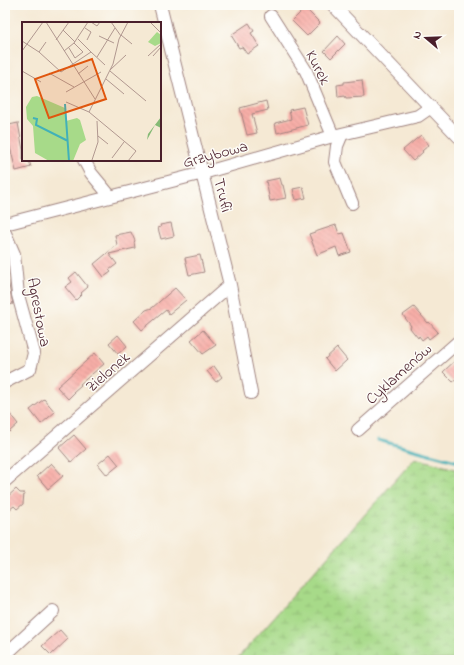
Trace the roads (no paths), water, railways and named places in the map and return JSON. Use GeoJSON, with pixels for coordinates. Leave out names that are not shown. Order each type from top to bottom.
{"type":"FeatureCollection","features":[{"type":"Feature","properties":{"kind":"street","name":"Trufli"},"geometry":{"type":"LineString","coordinates":[[160,5],[230,285],[251,393]]}},
{"type":"Feature","properties":{"kind":"street"},"geometry":{"type":"LineString","coordinates":[[333,5],[459,137]]}},
{"type":"Feature","properties":{"kind":"street","name":"Kurek"},"geometry":{"type":"LineString","coordinates":[[271,16],[306,71],[337,135]]}},
{"type":"Feature","properties":{"kind":"street","name":"Grzybowa"},"geometry":{"type":"LineString","coordinates":[[5,224],[203,173],[337,135],[418,116],[431,107]]}},
{"type":"Feature","properties":{"kind":"street"},"geometry":{"type":"LineString","coordinates":[[335,162],[337,135]]}},
{"type":"Feature","properties":{"kind":"street"},"geometry":{"type":"LineString","coordinates":[[313,142],[323,146],[330,152],[352,203]]}},
{"type":"Feature","properties":{"kind":"street"},"geometry":{"type":"LineString","coordinates":[[85,161],[91,173],[110,196]]}},
{"type":"Feature","properties":{"kind":"street","name":"Agrestowa"},"geometry":{"type":"LineString","coordinates":[[5,234],[14,254],[18,295],[34,353],[30,369],[5,382]]}},
{"type":"Feature","properties":{"kind":"street","name":"Zielonek"},"geometry":{"type":"LineString","coordinates":[[5,481],[230,285]]}},
{"type":"Feature","properties":{"kind":"street","name":"Cyklamenów"},"geometry":{"type":"LineString","coordinates":[[358,430],[459,340]]}},
{"type":"Feature","properties":{"kind":"street"},"geometry":{"type":"LineString","coordinates":[[5,655],[53,611]]}},
{"type":"Feature","properties":{"kind":"waterway"},"geometry":{"type":"LineString","coordinates":[[378,440],[459,462]]}}]}
